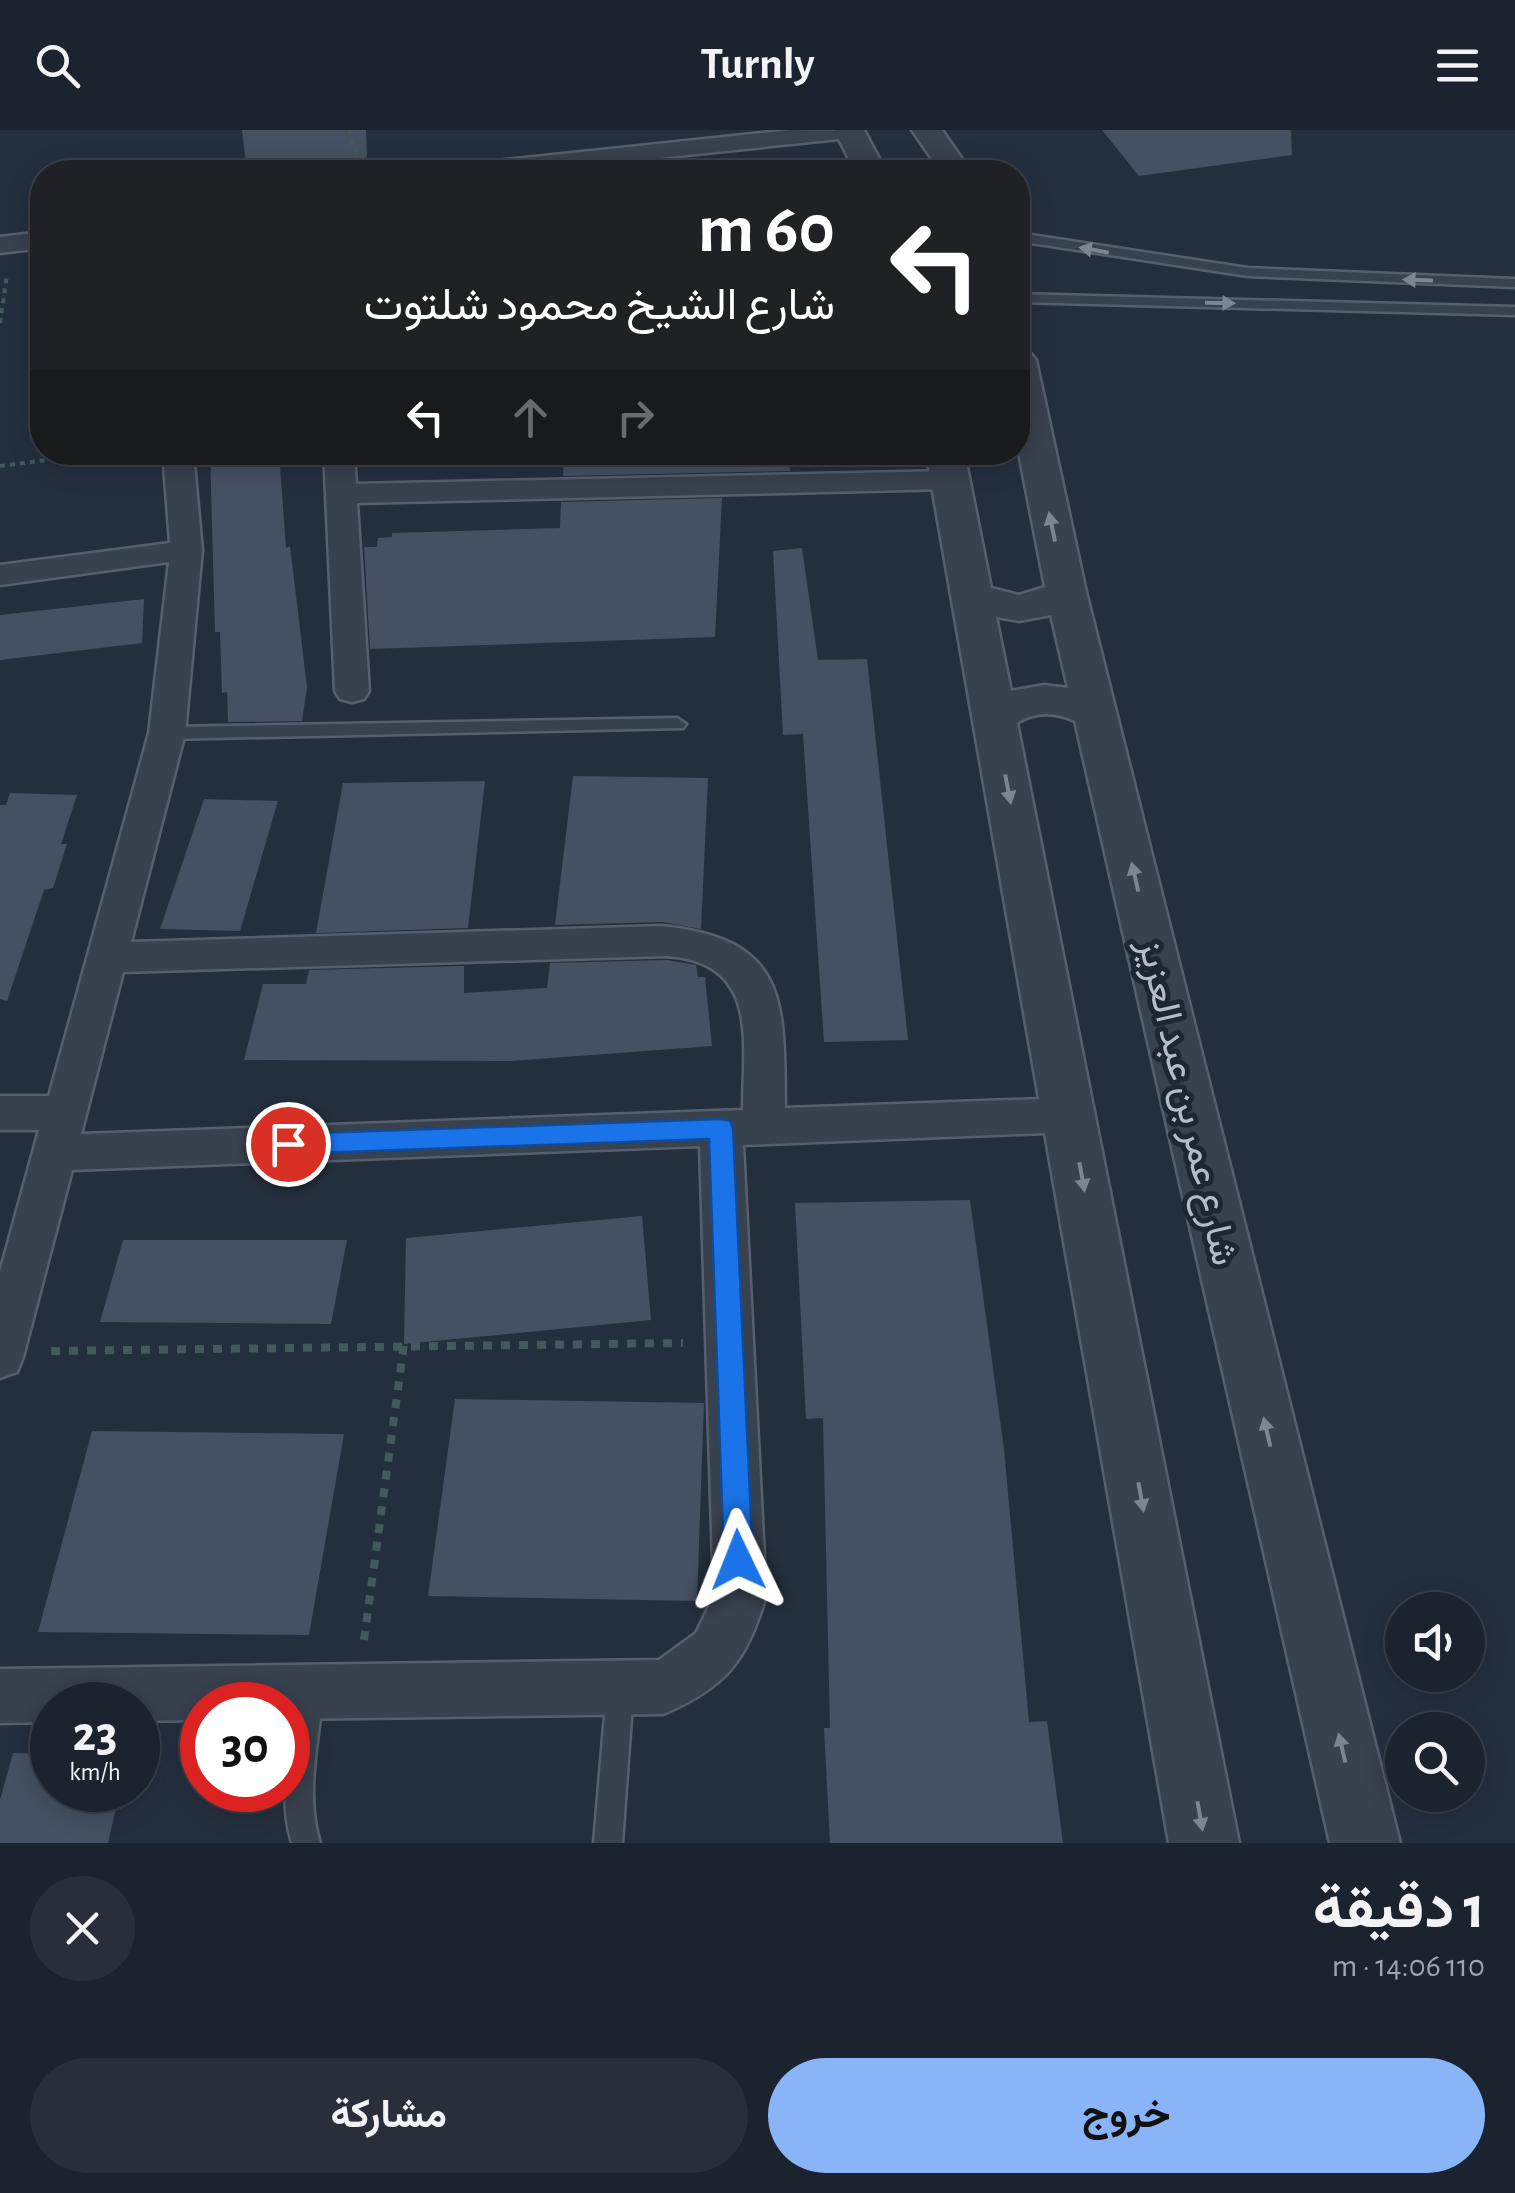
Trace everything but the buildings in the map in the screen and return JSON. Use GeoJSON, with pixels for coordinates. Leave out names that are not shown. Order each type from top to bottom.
{"type":"FeatureCollection","features":[{"type":"Feature","properties":{"kind":"street"},"geometry":{"type":"LineString","coordinates":[[927,130],[948,160]]}},
{"type":"Feature","properties":{"kind":"street"},"geometry":{"type":"LineString","coordinates":[[768,160],[857,146]]}},
{"type":"Feature","properties":{"kind":"street"},"geometry":{"type":"LineString","coordinates":[[643,160],[857,146]]}},
{"type":"Feature","properties":{"kind":"street"},"geometry":{"type":"LineString","coordinates":[[4,236],[30,223]]}},
{"type":"Feature","properties":{"kind":"street"},"geometry":{"type":"LineString","coordinates":[[4,236],[30,239]]}},
{"type":"Feature","properties":{"kind":"street","name":"شارع عمر بن عبد العزيز"},"geometry":{"type":"LineString","coordinates":[[1030,418],[1066,592],[1364,1843]]}},
{"type":"Feature","properties":{"kind":"street"},"geometry":{"type":"LineString","coordinates":[[1,1355],[57,1133],[167,733],[186,550],[179,465]]}},
{"type":"Feature","properties":{"kind":"street"},"geometry":{"type":"LineString","coordinates":[[340,465],[352,692]]}},
{"type":"Feature","properties":{"kind":"street"},"geometry":{"type":"LineString","coordinates":[[534,489],[537,465]]}},
{"type":"Feature","properties":{"kind":"street"},"geometry":{"type":"LineString","coordinates":[[734,484],[737,465]]}},
{"type":"Feature","properties":{"kind":"street"},"geometry":{"type":"LineString","coordinates":[[342,494],[734,484],[947,466],[1204,1843]]}},
{"type":"Feature","properties":{"kind":"street"},"geometry":{"type":"LineString","coordinates":[[0,574],[186,550]]}},
{"type":"Feature","properties":{"kind":"street"},"geometry":{"type":"LineString","coordinates":[[971,594],[1013,608],[1044,606],[1066,592]]}},
{"type":"Feature","properties":{"kind":"street"},"geometry":{"type":"LineString","coordinates":[[994,718],[1004,710],[1033,700],[1067,701],[1097,714]]}},
{"type":"Feature","properties":{"kind":"street"},"geometry":{"type":"LineString","coordinates":[[0,1696],[663,1687],[702,1667],[728,1636],[740,1596],[730,1343],[742,1128],[760,1000],[744,967],[708,946],[662,941],[106,958]]}},
{"type":"Feature","properties":{"kind":"street"},"geometry":{"type":"LineString","coordinates":[[0,1114],[57,1133],[742,1128],[1070,1115]]}},
{"type":"Feature","properties":{"kind":"lane"},"geometry":{"type":"LineString","coordinates":[[1030,239],[1248,272],[1515,283]]}},
{"type":"Feature","properties":{"kind":"lane"},"geometry":{"type":"LineString","coordinates":[[1030,298],[1515,311]]}},
{"type":"Feature","properties":{"kind":"lane"},"geometry":{"type":"LineString","coordinates":[[167,733],[677,724]]}},
{"type":"Feature","properties":{"kind":"lane"},"geometry":{"type":"LineString","coordinates":[[608,1843],[621,1688]]}},
{"type":"Feature","properties":{"kind":"lane"},"geometry":{"type":"LineString","coordinates":[[306,1843],[300,1800],[334,1692]]}},
{"type":"Feature","properties":{"kind":"path"},"geometry":{"type":"LineString","coordinates":[[349,130],[358,160]]}},
{"type":"Feature","properties":{"kind":"path"},"geometry":{"type":"LineString","coordinates":[[0,323],[4,236]]}},
{"type":"Feature","properties":{"kind":"path"},"geometry":{"type":"LineString","coordinates":[[0,466],[30,462]]}},
{"type":"Feature","properties":{"kind":"path"},"geometry":{"type":"LineString","coordinates":[[1,1355],[404,1344],[730,1343]]}},
{"type":"Feature","properties":{"kind":"path"},"geometry":{"type":"LineString","coordinates":[[334,1692],[404,1344]]}},
{"type":"Feature","properties":{"kind":"route"},"geometry":{"type":"LineString","coordinates":[[288,1144],[721,1128],[738,1560]]}}]}
